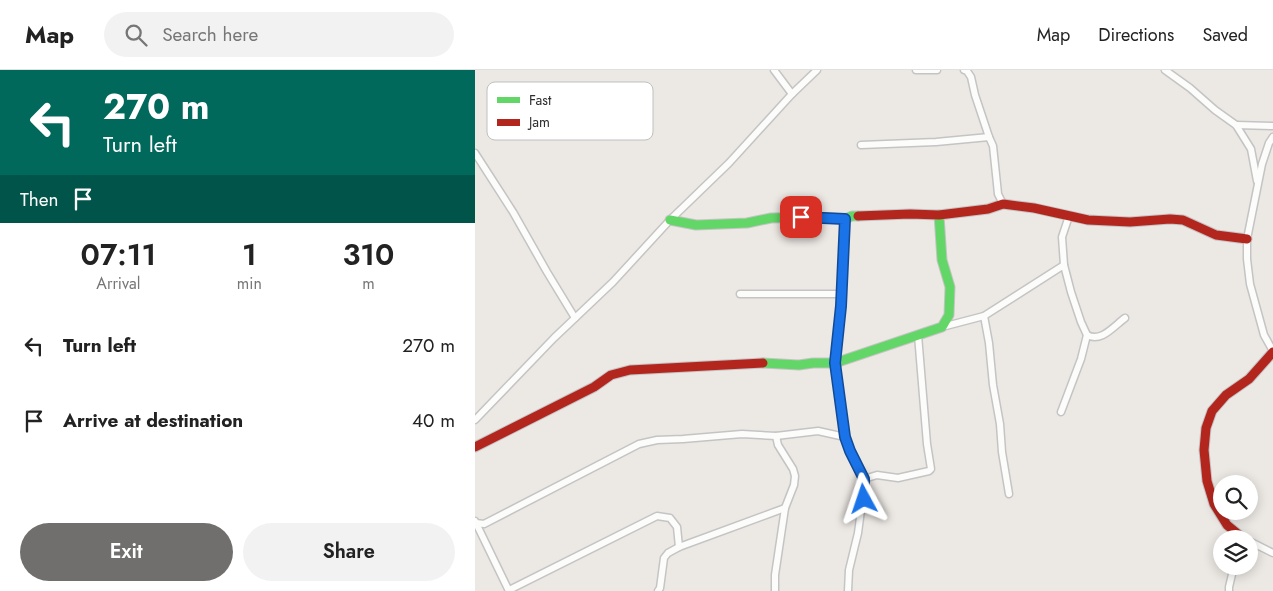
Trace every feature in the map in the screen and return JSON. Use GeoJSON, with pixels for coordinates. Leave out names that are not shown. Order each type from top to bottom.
{"type":"FeatureCollection","features":[{"type":"Feature","properties":{"kind":"street"},"geometry":{"type":"LineString","coordinates":[[774,70],[792,94]]}},
{"type":"Feature","properties":{"kind":"street"},"geometry":{"type":"LineString","coordinates":[[475,420],[518,374],[613,282],[670,220],[729,163],[792,94],[817,70]]}},
{"type":"Feature","properties":{"kind":"street"},"geometry":{"type":"LineString","coordinates":[[917,70],[937,70]]}},
{"type":"Feature","properties":{"kind":"street"},"geometry":{"type":"LineString","coordinates":[[964,70],[971,77],[975,95],[993,146],[997,184],[1003,204]]}},
{"type":"Feature","properties":{"kind":"street"},"geometry":{"type":"LineString","coordinates":[[1165,70],[1236,125],[1251,149],[1258,185]]}},
{"type":"Feature","properties":{"kind":"street"},"geometry":{"type":"LineString","coordinates":[[1236,125],[1273,126]]}},
{"type":"Feature","properties":{"kind":"street"},"geometry":{"type":"LineString","coordinates":[[1232,530],[1227,526],[1214,504],[1207,481],[1204,450],[1206,428],[1212,410],[1226,395],[1249,379],[1273,352],[1264,335],[1250,284],[1247,238],[1262,164],[1273,136]]}},
{"type":"Feature","properties":{"kind":"street"},"geometry":{"type":"LineString","coordinates":[[861,144],[936,142],[989,137]]}},
{"type":"Feature","properties":{"kind":"street"},"geometry":{"type":"LineString","coordinates":[[475,153],[513,212],[575,318]]}},
{"type":"Feature","properties":{"kind":"street"},"geometry":{"type":"LineString","coordinates":[[670,220],[696,225],[747,223],[771,218],[812,217],[845,219],[852,216],[939,215],[988,209],[1003,204],[1034,208],[1088,220],[1111,222],[1183,220],[1215,235],[1247,238]]}},
{"type":"Feature","properties":{"kind":"street"},"geometry":{"type":"LineString","coordinates":[[939,215],[942,260],[950,287],[949,315],[942,327]]}},
{"type":"Feature","properties":{"kind":"street"},"geometry":{"type":"LineString","coordinates":[[1069,216],[1062,237],[1064,265],[1076,307],[1087,335],[1092,338],[1101,337],[1125,318]]}},
{"type":"Feature","properties":{"kind":"street"},"geometry":{"type":"LineString","coordinates":[[845,219],[835,363],[845,437],[864,479],[864,499],[849,570],[849,590]]}},
{"type":"Feature","properties":{"kind":"street"},"geometry":{"type":"LineString","coordinates":[[475,448],[594,387],[611,375],[630,370],[835,363],[942,327],[984,316],[1064,265]]}},
{"type":"Feature","properties":{"kind":"street"},"geometry":{"type":"LineString","coordinates":[[740,294],[841,294]]}},
{"type":"Feature","properties":{"kind":"street"},"geometry":{"type":"LineString","coordinates":[[984,316],[1009,494]]}},
{"type":"Feature","properties":{"kind":"street"},"geometry":{"type":"LineString","coordinates":[[864,479],[877,475],[899,478],[931,469],[927,444],[918,335]]}},
{"type":"Feature","properties":{"kind":"street"},"geometry":{"type":"LineString","coordinates":[[1061,412],[1081,360],[1087,335]]}},
{"type":"Feature","properties":{"kind":"street"},"geometry":{"type":"LineString","coordinates":[[476,522],[484,524],[639,444],[657,440],[742,434],[776,436],[818,431],[845,437]]}},
{"type":"Feature","properties":{"kind":"street"},"geometry":{"type":"LineString","coordinates":[[775,591],[775,575],[785,508],[794,485],[795,476],[793,469],[778,444],[776,436]]}},
{"type":"Feature","properties":{"kind":"street"},"geometry":{"type":"LineString","coordinates":[[658,591],[664,558],[668,553],[679,547],[785,508]]}},
{"type":"Feature","properties":{"kind":"street"},"geometry":{"type":"LineString","coordinates":[[476,522],[509,590],[657,516],[670,518],[677,527],[679,547]]}},
{"type":"Feature","properties":{"kind":"street"},"geometry":{"type":"LineString","coordinates":[[1258,546],[1273,553]]}},
{"type":"Feature","properties":{"kind":"street"},"geometry":{"type":"LineString","coordinates":[[1229,591],[1232,575]]}},
{"type":"Feature","properties":{"kind":"traffic: fast"},"geometry":{"type":"LineString","coordinates":[[763,363],[799,365],[835,363],[942,327],[949,315],[950,287],[942,260],[939,215]]}},
{"type":"Feature","properties":{"kind":"traffic: fast"},"geometry":{"type":"LineString","coordinates":[[670,220],[696,225],[747,223],[771,218],[812,217],[845,219],[858,216]]}},
{"type":"Feature","properties":{"kind":"traffic: jam"},"geometry":{"type":"LineString","coordinates":[[858,216],[939,215],[988,209],[1003,204],[1034,208],[1088,220],[1130,222],[1183,220],[1216,235],[1247,239]]}},
{"type":"Feature","properties":{"kind":"traffic: jam"},"geometry":{"type":"LineString","coordinates":[[1233,530],[1227,525],[1214,504],[1207,481],[1204,450],[1206,428],[1212,411],[1226,395],[1249,379],[1273,352]]}},
{"type":"Feature","properties":{"kind":"traffic: jam"},"geometry":{"type":"LineString","coordinates":[[475,447],[594,387],[611,375],[630,370],[763,363]]}},
{"type":"Feature","properties":{"kind":"route"},"geometry":{"type":"LineString","coordinates":[[801,217],[845,219],[841,306],[835,363],[845,437],[864,479],[864,499]]}}]}
